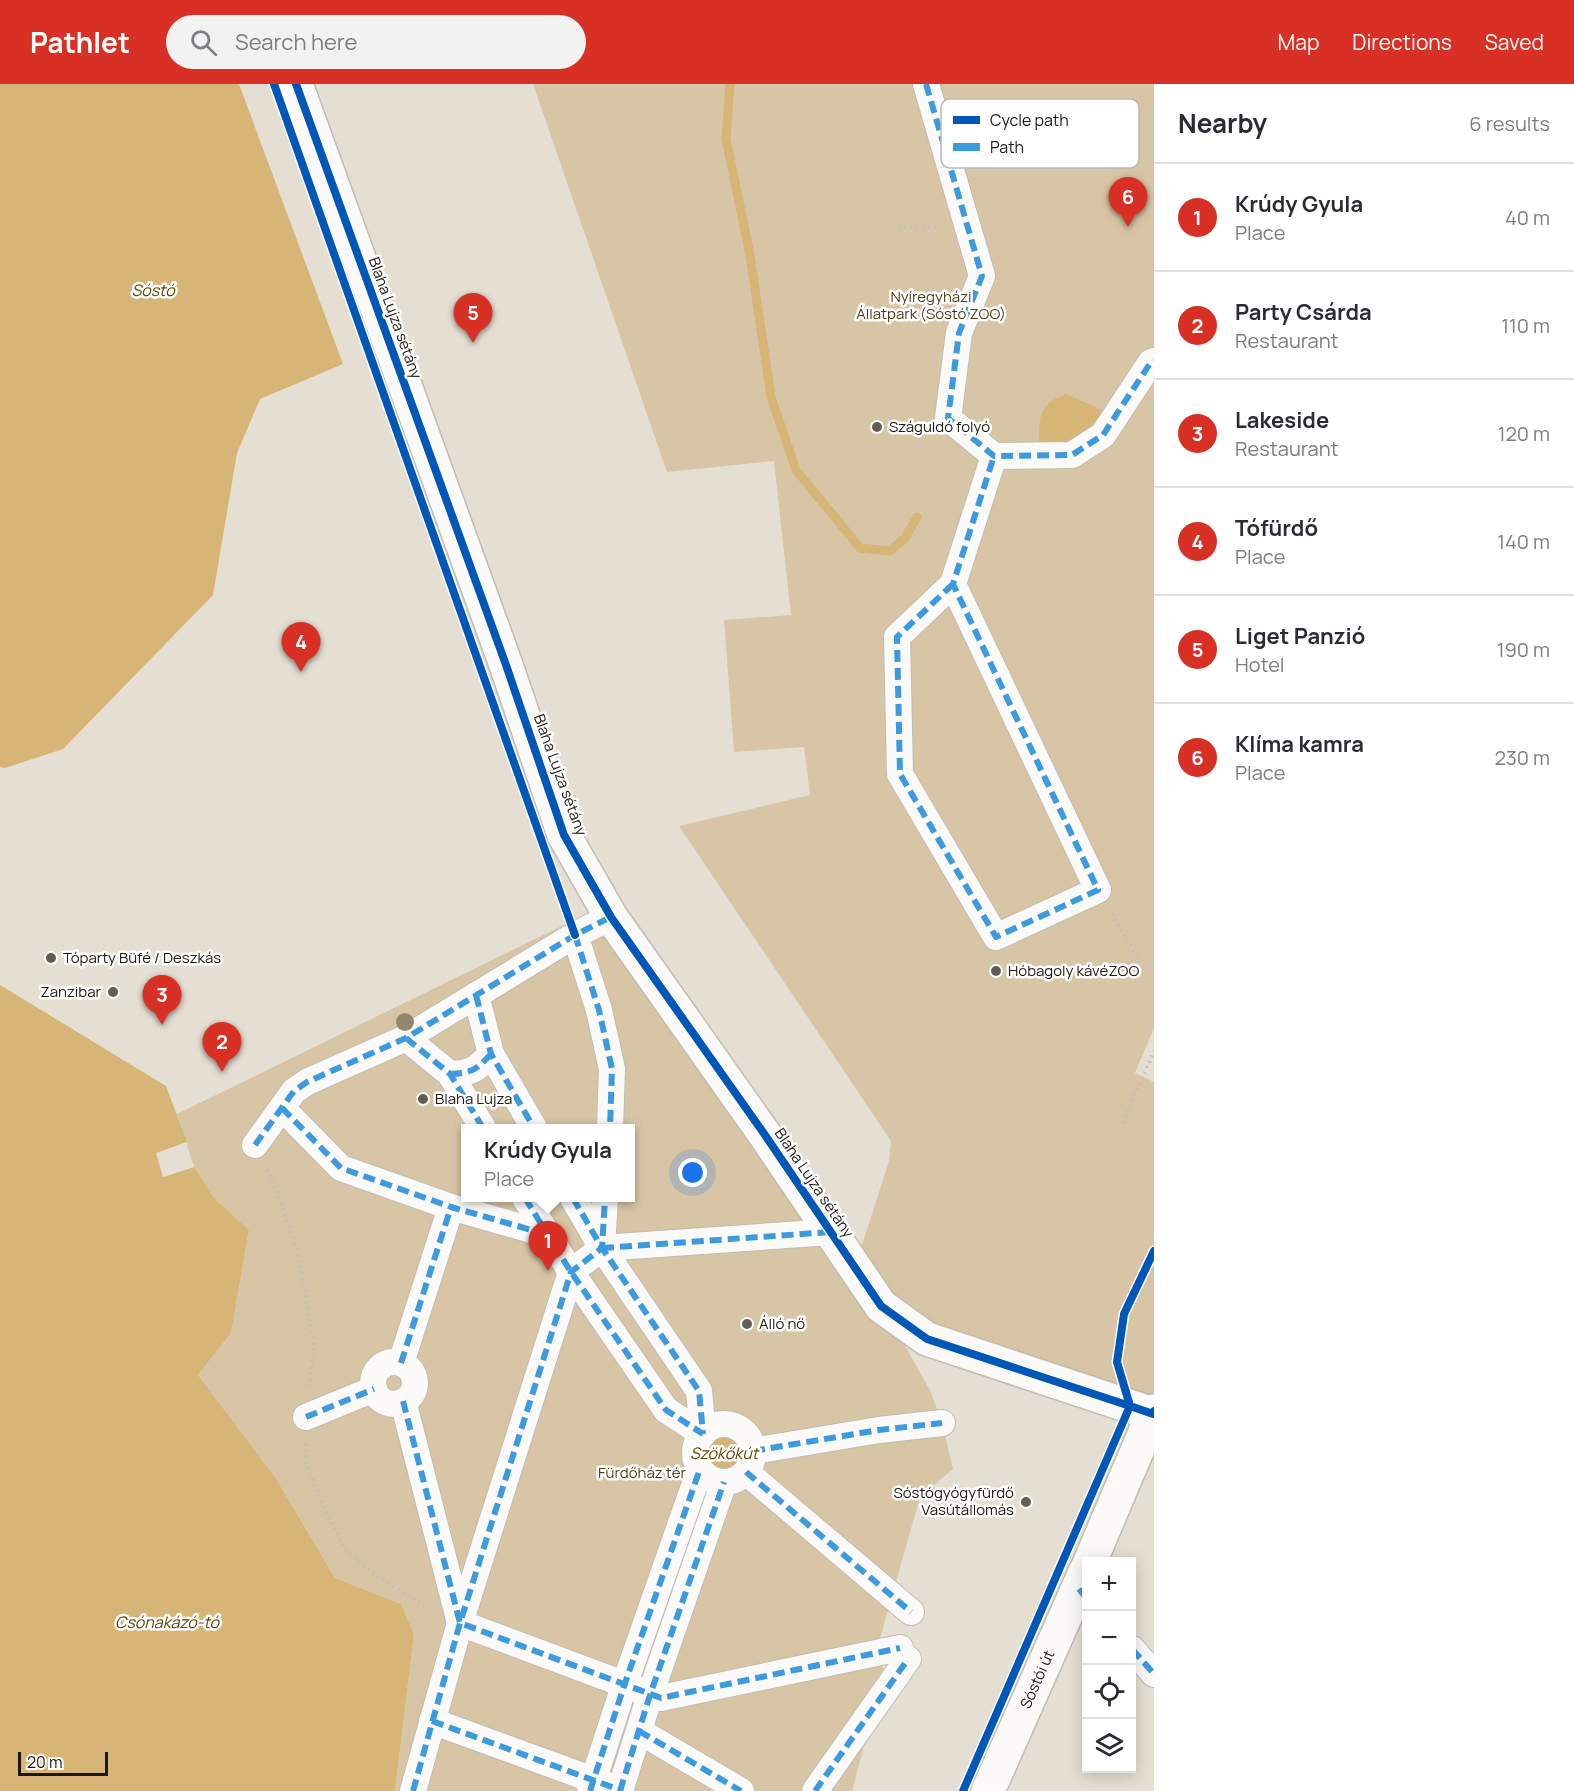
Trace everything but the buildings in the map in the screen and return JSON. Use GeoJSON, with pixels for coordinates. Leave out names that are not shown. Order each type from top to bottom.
{"type":"FeatureCollection","features":[{"type":"Feature","properties":{"kind":"street","name":"Blaha Lujza sétány"},"geometry":{"type":"LineString","coordinates":[[296,84],[506,665],[564,835],[610,917],[882,1306],[927,1338],[1153,1412]]}},
{"type":"Feature","properties":{"kind":"street"},"geometry":{"type":"LineString","coordinates":[[926,84],[941,135]]}},
{"type":"Feature","properties":{"kind":"street"},"geometry":{"type":"LineString","coordinates":[[951,168],[982,276],[959,333],[948,418],[994,456],[1072,456],[1103,435],[1151,362],[1154,361]]}},
{"type":"Feature","properties":{"kind":"street"},"geometry":{"type":"LineString","coordinates":[[953,584],[1098,890],[996,937],[900,774],[897,637],[953,584],[994,456]]}},
{"type":"Feature","properties":{"kind":"street"},"geometry":{"type":"LineString","coordinates":[[255,1145],[294,1092],[307,1082],[406,1038],[610,917]]}},
{"type":"Feature","properties":{"kind":"street"},"geometry":{"type":"LineString","coordinates":[[575,936],[599,1010],[612,1069],[610,1124]]}},
{"type":"Feature","properties":{"kind":"street"},"geometry":{"type":"LineString","coordinates":[[476,995],[491,1054],[532,1124]]}},
{"type":"Feature","properties":{"kind":"street"},"geometry":{"type":"LineString","coordinates":[[406,1038],[450,1074],[481,1124]]}},
{"type":"Feature","properties":{"kind":"street"},"geometry":{"type":"LineString","coordinates":[[450,1074],[469,1073],[478,1068],[491,1054]]}},
{"type":"Feature","properties":{"kind":"street"},"geometry":{"type":"LineString","coordinates":[[282,1108],[341,1168],[452,1207],[549,1235]]}},
{"type":"Feature","properties":{"kind":"street"},"geometry":{"type":"LineString","coordinates":[[528,1202],[571,1272],[666,1410],[703,1434]]}},
{"type":"Feature","properties":{"kind":"street"},"geometry":{"type":"LineString","coordinates":[[576,1202],[602,1248],[699,1391],[703,1434]]}},
{"type":"Feature","properties":{"kind":"street"},"geometry":{"type":"LineString","coordinates":[[602,1248],[604,1202]]}},
{"type":"Feature","properties":{"kind":"street"},"geometry":{"type":"LineString","coordinates":[[401,1363],[452,1207]]}},
{"type":"Feature","properties":{"kind":"street"},"geometry":{"type":"LineString","coordinates":[[412,1791],[460,1623],[571,1272],[602,1248],[831,1232]]}},
{"type":"Feature","properties":{"kind":"street"},"geometry":{"type":"LineString","coordinates":[[395,1361],[401,1363],[412,1371],[415,1384],[409,1397],[403,1401],[389,1403],[377,1396],[374,1389],[374,1376],[382,1365],[395,1361]]}},
{"type":"Feature","properties":{"kind":"street"},"geometry":{"type":"LineString","coordinates":[[306,1417],[374,1389]]}},
{"type":"Feature","properties":{"kind":"street"},"geometry":{"type":"LineString","coordinates":[[403,1401],[460,1623]]}},
{"type":"Feature","properties":{"kind":"street","name":"Sóstói út"},"geometry":{"type":"LineString","coordinates":[[1094,1557],[1153,1412]]}},
{"type":"Feature","properties":{"kind":"street"},"geometry":{"type":"LineString","coordinates":[[432,1720],[592,1785],[620,1790],[650,1695],[741,1468],[750,1442],[738,1428],[719,1425],[703,1434],[695,1451],[696,1461],[706,1476],[715,1481],[741,1468],[879,1430],[942,1423]]}},
{"type":"Feature","properties":{"kind":"street"},"geometry":{"type":"LineString","coordinates":[[741,1468],[911,1612]]}},
{"type":"Feature","properties":{"kind":"street"},"geometry":{"type":"LineString","coordinates":[[592,1785],[700,1469]]}},
{"type":"Feature","properties":{"kind":"street","name":"Sóstói út"},"geometry":{"type":"LineString","coordinates":[[988,1791],[1082,1587]]}},
{"type":"Feature","properties":{"kind":"street"},"geometry":{"type":"LineString","coordinates":[[460,1623],[661,1698],[904,1653],[815,1791]]}},
{"type":"Feature","properties":{"kind":"street"},"geometry":{"type":"LineString","coordinates":[[1136,1654],[1154,1674]]}},
{"type":"Feature","properties":{"kind":"street"},"geometry":{"type":"LineString","coordinates":[[639,1731],[741,1791]]}},
{"type":"Feature","properties":{"kind":"path"},"geometry":{"type":"LineString","coordinates":[[898,227],[968,227]]}},
{"type":"Feature","properties":{"kind":"path"},"geometry":{"type":"LineString","coordinates":[[1098,890],[1143,967]]}},
{"type":"Feature","properties":{"kind":"path"},"geometry":{"type":"LineString","coordinates":[[1123,1123],[1154,1051]]}},
{"type":"Feature","properties":{"kind":"green space"},"geometry":{"type":"Polygon","coordinates":[[[533,84],[1154,84],[1154,1028],[1135,1073],[1154,1082],[1154,1411],[883,1307],[930,1390],[942,1423],[953,1469],[920,1497],[875,1656],[884,1670],[852,1791],[395,1791],[414,1634],[401,1604],[335,1578],[275,1477],[198,1375],[231,1333],[249,1230],[214,1198],[194,1167],[177,1114],[564,925],[600,912],[861,1248],[889,1161],[891,1141],[679,826],[810,795],[804,747],[734,752],[724,620],[791,615],[774,461],[667,472],[533,84]]]}},
{"type":"Feature","properties":{"kind":"water","name":"Sóstó"},"geometry":{"type":"Polygon","coordinates":[[[0,84],[239,84],[343,364],[260,399],[237,453],[213,595],[63,749],[5,768],[0,767],[0,84]]]}},
{"type":"Feature","properties":{"kind":"water"},"geometry":{"type":"Polygon","coordinates":[[[1066,394],[1105,411],[1085,431],[1066,445],[1039,444],[1040,419],[1045,407],[1066,394]]]}},
{"type":"Feature","properties":{"kind":"water","name":"Csónakázó-tó"},"geometry":{"type":"Polygon","coordinates":[[[0,985],[166,1086],[187,1142],[157,1154],[163,1177],[194,1167],[214,1198],[249,1230],[231,1333],[198,1375],[275,1477],[335,1578],[401,1604],[414,1634],[395,1791],[0,1791],[0,985]]]}},
{"type":"Feature","properties":{"kind":"water","name":"Szökőkút"},"geometry":{"type":"Polygon","coordinates":[[[724,1432],[732,1433],[739,1438],[744,1445],[744,1461],[739,1468],[732,1473],[724,1474],[716,1473],[709,1468],[704,1461],[703,1453],[704,1445],[709,1438],[716,1433],[724,1432]]]}},
{"type":"Feature","properties":{"kind":"pier"},"geometry":{"type":"Polygon","coordinates":[[[187,1142],[188,1145],[160,1155],[165,1173],[193,1164],[194,1167],[163,1177],[156,1153],[187,1142]]]}},
{"type":"Feature","properties":{"kind":"waterway"},"geometry":{"type":"LineString","coordinates":[[730,84],[726,139],[750,255],[771,397],[796,470],[860,548],[890,551],[905,538],[917,517]]}},
{"type":"Feature","properties":{"kind":"marked path"},"geometry":{"type":"LineString","coordinates":[[926,84],[941,135]]}},
{"type":"Feature","properties":{"kind":"marked path"},"geometry":{"type":"LineString","coordinates":[[950,168],[982,276],[959,333],[948,418],[994,456],[1072,455],[1103,435],[1151,362],[1154,361]]}},
{"type":"Feature","properties":{"kind":"marked path"},"geometry":{"type":"LineString","coordinates":[[953,584],[897,637],[900,774],[996,937],[1098,890],[953,584],[994,456]]}},
{"type":"Feature","properties":{"kind":"marked path"},"geometry":{"type":"LineString","coordinates":[[255,1145],[294,1091],[307,1082],[406,1038],[575,935],[611,917]]}},
{"type":"Feature","properties":{"kind":"marked path"},"geometry":{"type":"LineString","coordinates":[[575,935],[599,1010],[612,1069],[610,1124]]}},
{"type":"Feature","properties":{"kind":"marked path"},"geometry":{"type":"LineString","coordinates":[[476,995],[491,1054],[532,1124]]}},
{"type":"Feature","properties":{"kind":"marked path"},"geometry":{"type":"LineString","coordinates":[[406,1038],[450,1074],[481,1124]]}},
{"type":"Feature","properties":{"kind":"marked path"},"geometry":{"type":"LineString","coordinates":[[450,1074],[473,1070],[491,1054]]}},
{"type":"Feature","properties":{"kind":"marked path"},"geometry":{"type":"LineString","coordinates":[[282,1108],[341,1168],[451,1207],[549,1235]]}},
{"type":"Feature","properties":{"kind":"marked path"},"geometry":{"type":"LineString","coordinates":[[527,1202],[571,1272],[666,1410],[703,1434]]}},
{"type":"Feature","properties":{"kind":"marked path"},"geometry":{"type":"LineString","coordinates":[[575,1202],[602,1248],[699,1391],[703,1434]]}},
{"type":"Feature","properties":{"kind":"marked path"},"geometry":{"type":"LineString","coordinates":[[413,1791],[460,1623],[571,1272],[602,1248],[605,1202]]}},
{"type":"Feature","properties":{"kind":"marked path"},"geometry":{"type":"LineString","coordinates":[[401,1363],[451,1207]]}},
{"type":"Feature","properties":{"kind":"marked path"},"geometry":{"type":"LineString","coordinates":[[602,1248],[831,1232]]}},
{"type":"Feature","properties":{"kind":"marked path"},"geometry":{"type":"LineString","coordinates":[[306,1417],[374,1389]]}},
{"type":"Feature","properties":{"kind":"marked path"},"geometry":{"type":"LineString","coordinates":[[403,1401],[460,1623],[661,1698],[900,1648]]}},
{"type":"Feature","properties":{"kind":"marked path"},"geometry":{"type":"LineString","coordinates":[[753,1451],[879,1430],[942,1423]]}},
{"type":"Feature","properties":{"kind":"marked path"},"geometry":{"type":"LineString","coordinates":[[590,1791],[700,1469]]}},
{"type":"Feature","properties":{"kind":"marked path"},"geometry":{"type":"LineString","coordinates":[[746,1472],[911,1612]]}},
{"type":"Feature","properties":{"kind":"marked path"},"geometry":{"type":"LineString","coordinates":[[620,1791],[650,1695],[724,1482]]}},
{"type":"Feature","properties":{"kind":"marked path"},"geometry":{"type":"LineString","coordinates":[[1079,1589],[1082,1593]]}},
{"type":"Feature","properties":{"kind":"marked path"},"geometry":{"type":"LineString","coordinates":[[1136,1654],[1154,1674]]}},
{"type":"Feature","properties":{"kind":"marked path"},"geometry":{"type":"LineString","coordinates":[[815,1791],[908,1659]]}},
{"type":"Feature","properties":{"kind":"marked path"},"geometry":{"type":"LineString","coordinates":[[432,1721],[620,1790]]}},
{"type":"Feature","properties":{"kind":"marked path"},"geometry":{"type":"LineString","coordinates":[[639,1731],[741,1791]]}},
{"type":"Feature","properties":{"kind":"cycle path"},"geometry":{"type":"LineString","coordinates":[[274,84],[575,935]]}},
{"type":"Feature","properties":{"kind":"cycle path"},"geometry":{"type":"LineString","coordinates":[[296,84],[506,665],[564,835],[611,917],[765,1135],[881,1306],[927,1339],[1153,1414],[1154,1411]]}},
{"type":"Feature","properties":{"kind":"cycle path"},"geometry":{"type":"LineString","coordinates":[[963,1791],[1130,1406],[1117,1362],[1124,1314],[1154,1251]]}},
{"type":"Feature","properties":{"kind":"place","name":"Klíma kamra"},"geometry":{"type":"Point","coordinates":[1128,227]}},
{"type":"Feature","properties":{"kind":"place","name":"Liget Panzió"},"geometry":{"type":"Point","coordinates":[473,343]}},
{"type":"Feature","properties":{"kind":"place","name":"Száguldó folyó"},"geometry":{"type":"Point","coordinates":[877,427]}},
{"type":"Feature","properties":{"kind":"place","name":"Tófürdő"},"geometry":{"type":"Point","coordinates":[301,672]}},
{"type":"Feature","properties":{"kind":"place","name":"Tóparty Büfé / Deszkás"},"geometry":{"type":"Point","coordinates":[51,958]}},
{"type":"Feature","properties":{"kind":"place","name":"Hóbagoly kávéZOO"},"geometry":{"type":"Point","coordinates":[996,971]}},
{"type":"Feature","properties":{"kind":"place","name":"Zanzibar"},"geometry":{"type":"Point","coordinates":[113,992]}},
{"type":"Feature","properties":{"kind":"place","name":"Lakeside"},"geometry":{"type":"Point","coordinates":[162,1025]}},
{"type":"Feature","properties":{"kind":"place","name":"Party Csárda"},"geometry":{"type":"Point","coordinates":[222,1072]}},
{"type":"Feature","properties":{"kind":"place","name":"Blaha Lujza"},"geometry":{"type":"Point","coordinates":[423,1099]}},
{"type":"Feature","properties":{"kind":"place","name":"Krúdy Gyula"},"geometry":{"type":"Point","coordinates":[548,1271]}},
{"type":"Feature","properties":{"kind":"place","name":"Álló nő"},"geometry":{"type":"Point","coordinates":[747,1324]}},
{"type":"Feature","properties":{"kind":"place","name":"Sóstógyógyfürdő Vasútállomás"},"geometry":{"type":"Point","coordinates":[1026,1502]}},
{"type":"Feature","properties":{"kind":"park label","name":"Nyíregyházi Állatpark (Sóstó ZOO)"},"geometry":{"type":"Point","coordinates":[931,306]}},
{"type":"Feature","properties":{"kind":"park label","name":"Fürdőház tér"},"geometry":{"type":"Point","coordinates":[642,1473]}}]}
